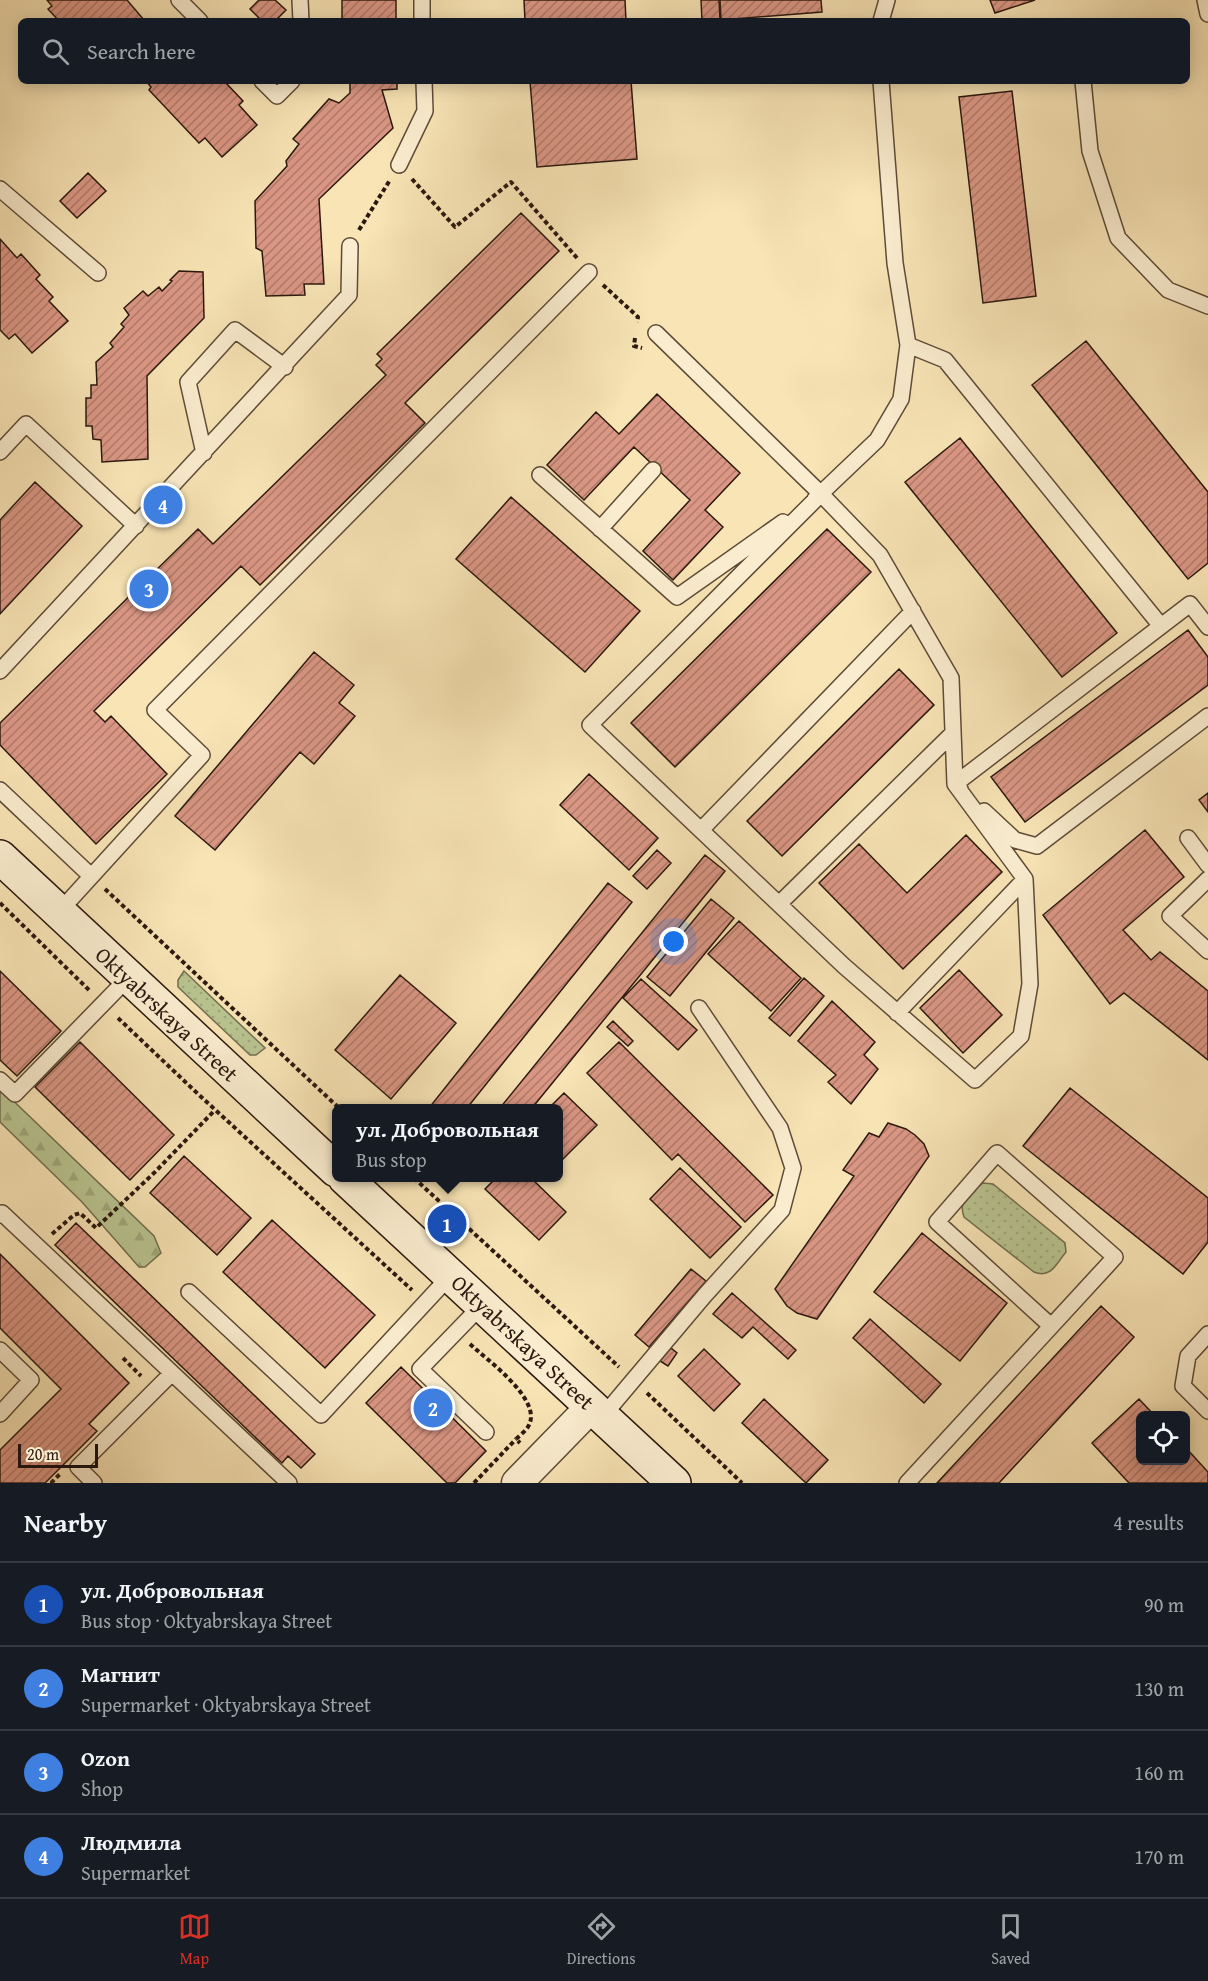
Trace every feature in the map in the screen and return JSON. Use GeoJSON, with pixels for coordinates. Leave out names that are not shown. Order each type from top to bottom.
{"type":"FeatureCollection","features":[{"type":"Feature","properties":{"kind":"main road","name":"Oktyabrskaya Street"},"geometry":{"type":"LineString","coordinates":[[0,857],[332,1166]]}},
{"type":"Feature","properties":{"kind":"main road","name":"Oktyabrskaya Street"},"geometry":{"type":"LineString","coordinates":[[349,1182],[674,1483]]}},
{"type":"Feature","properties":{"kind":"street"},"geometry":{"type":"LineString","coordinates":[[517,1483],[598,1411]]}},
{"type":"Feature","properties":{"kind":"lane"},"geometry":{"type":"LineString","coordinates":[[179,0],[197,18]]}},
{"type":"Feature","properties":{"kind":"lane"},"geometry":{"type":"LineString","coordinates":[[300,0],[301,18]]}},
{"type":"Feature","properties":{"kind":"lane"},"geometry":{"type":"LineString","coordinates":[[422,0],[422,18]]}},
{"type":"Feature","properties":{"kind":"lane"},"geometry":{"type":"LineString","coordinates":[[882,18],[887,0]]}},
{"type":"Feature","properties":{"kind":"lane"},"geometry":{"type":"LineString","coordinates":[[1205,0],[1208,14]]}},
{"type":"Feature","properties":{"kind":"lane"},"geometry":{"type":"LineString","coordinates":[[265,84],[277,96],[288,84]]}},
{"type":"Feature","properties":{"kind":"lane"},"geometry":{"type":"LineString","coordinates":[[399,165],[425,111],[424,84]]}},
{"type":"Feature","properties":{"kind":"lane"},"geometry":{"type":"LineString","coordinates":[[656,333],[821,494],[880,555],[951,678],[955,784],[1026,879],[1030,984],[1022,1036],[975,1080],[844,966],[590,725],[821,494],[877,440],[900,399],[908,345],[896,263],[881,84]]}},
{"type":"Feature","properties":{"kind":"lane"},"geometry":{"type":"LineString","coordinates":[[1083,84],[1090,151],[1118,238],[1168,290],[1208,306]]}},
{"type":"Feature","properties":{"kind":"lane"},"geometry":{"type":"LineString","coordinates":[[0,189],[98,273]]}},
{"type":"Feature","properties":{"kind":"lane"},"geometry":{"type":"LineString","coordinates":[[0,671],[349,296],[350,246]]}},
{"type":"Feature","properties":{"kind":"lane"},"geometry":{"type":"LineString","coordinates":[[58,913],[202,755],[155,710],[589,272]]}},
{"type":"Feature","properties":{"kind":"lane"},"geometry":{"type":"LineString","coordinates":[[204,453],[188,382],[235,330],[285,367]]}},
{"type":"Feature","properties":{"kind":"lane"},"geometry":{"type":"LineString","coordinates":[[908,345],[945,360],[1161,626]]}},
{"type":"Feature","properties":{"kind":"lane"},"geometry":{"type":"LineString","coordinates":[[0,452],[26,424],[136,526]]}},
{"type":"Feature","properties":{"kind":"lane"},"geometry":{"type":"LineString","coordinates":[[600,529],[653,470]]}},
{"type":"Feature","properties":{"kind":"lane"},"geometry":{"type":"LineString","coordinates":[[540,475],[677,597],[821,494]]}},
{"type":"Feature","properties":{"kind":"lane"},"geometry":{"type":"LineString","coordinates":[[955,784],[1190,604],[1208,627]]}},
{"type":"Feature","properties":{"kind":"lane"},"geometry":{"type":"LineString","coordinates":[[701,830],[913,611]]}},
{"type":"Feature","properties":{"kind":"lane"},"geometry":{"type":"LineString","coordinates":[[955,784],[1015,840],[1037,846],[1208,716]]}},
{"type":"Feature","properties":{"kind":"lane"},"geometry":{"type":"LineString","coordinates":[[779,904],[953,734]]}},
{"type":"Feature","properties":{"kind":"lane"},"geometry":{"type":"LineString","coordinates":[[0,790],[91,876]]}},
{"type":"Feature","properties":{"kind":"lane"},"geometry":{"type":"LineString","coordinates":[[1188,838],[1208,865]]}},
{"type":"Feature","properties":{"kind":"lane"},"geometry":{"type":"LineString","coordinates":[[897,1013],[1026,879]]}},
{"type":"Feature","properties":{"kind":"lane"},"geometry":{"type":"LineString","coordinates":[[1208,879],[1170,916],[1208,951]]}},
{"type":"Feature","properties":{"kind":"lane"},"geometry":{"type":"LineString","coordinates":[[0,1080],[15,1094],[128,978]]}},
{"type":"Feature","properties":{"kind":"lane"},"geometry":{"type":"LineString","coordinates":[[598,1411],[634,1380],[705,1295],[782,1210],[793,1168],[780,1128],[699,1008]]}},
{"type":"Feature","properties":{"kind":"lane"},"geometry":{"type":"LineString","coordinates":[[907,1483],[1051,1326],[1114,1257],[997,1153],[937,1222],[1051,1326]]}},
{"type":"Feature","properties":{"kind":"lane"},"geometry":{"type":"LineString","coordinates":[[0,1215],[2,1213],[289,1483]]}},
{"type":"Feature","properties":{"kind":"lane"},"geometry":{"type":"LineString","coordinates":[[189,1292],[321,1415],[451,1275]]}},
{"type":"Feature","properties":{"kind":"lane"},"geometry":{"type":"LineString","coordinates":[[482,1305],[420,1370],[486,1432]]}},
{"type":"Feature","properties":{"kind":"lane"},"geometry":{"type":"LineString","coordinates":[[1208,1334],[1188,1356],[1183,1386],[1208,1411]]}},
{"type":"Feature","properties":{"kind":"lane"},"geometry":{"type":"LineString","coordinates":[[0,1350],[31,1380],[0,1414]]}},
{"type":"Feature","properties":{"kind":"lane"},"geometry":{"type":"LineString","coordinates":[[94,1483],[78,1467],[172,1373]]}},
{"type":"Feature","properties":{"kind":"path"},"geometry":{"type":"LineString","coordinates":[[350,246],[399,165],[454,226],[511,182],[589,272],[638,317],[637,327]]}},
{"type":"Feature","properties":{"kind":"path"},"geometry":{"type":"LineString","coordinates":[[635,337],[634,346],[681,357]]}},
{"type":"Feature","properties":{"kind":"path"},"geometry":{"type":"LineString","coordinates":[[91,876],[335,1104]]}},
{"type":"Feature","properties":{"kind":"path"},"geometry":{"type":"LineString","coordinates":[[0,903],[215,1110],[426,1302]]}},
{"type":"Feature","properties":{"kind":"path"},"geometry":{"type":"LineString","coordinates":[[54,1232],[74,1215],[80,1214],[96,1228],[215,1110]]}},
{"type":"Feature","properties":{"kind":"path"},"geometry":{"type":"LineString","coordinates":[[418,1182],[634,1380],[742,1483]]}},
{"type":"Feature","properties":{"kind":"path"},"geometry":{"type":"LineString","coordinates":[[457,1331],[525,1395],[531,1410],[530,1425]]}},
{"type":"Feature","properties":{"kind":"path"},"geometry":{"type":"LineString","coordinates":[[116,1351],[149,1384]]}},
{"type":"Feature","properties":{"kind":"path"},"geometry":{"type":"LineString","coordinates":[[474,1483],[516,1440]]}},
{"type":"Feature","properties":{"kind":"path"},"geometry":{"type":"LineString","coordinates":[[53,1483],[68,1466]]}},
{"type":"Feature","properties":{"kind":"green space"},"geometry":{"type":"Polygon","coordinates":[[[184,971],[265,1048],[256,1055],[250,1055],[178,987],[178,980],[184,971]]]}},
{"type":"Feature","properties":{"kind":"green space"},"geometry":{"type":"Polygon","coordinates":[[[0,1088],[154,1236],[161,1253],[145,1267],[139,1267],[82,1202],[0,1122],[0,1088]]]}},
{"type":"Feature","properties":{"kind":"green space"},"geometry":{"type":"Polygon","coordinates":[[[983,1183],[993,1184],[1065,1243],[1066,1252],[1053,1269],[1045,1274],[1034,1272],[964,1217],[963,1201],[969,1192],[983,1183]]]}},
{"type":"Feature","properties":{"kind":"building"},"geometry":{"type":"Polygon","coordinates":[[[47,0],[127,0],[142,18],[56,18],[48,9],[52,6],[47,0]]]}},
{"type":"Feature","properties":{"kind":"building"},"geometry":{"type":"Polygon","coordinates":[[[259,0],[275,0],[286,10],[278,18],[259,18],[250,9],[259,0]]]}},
{"type":"Feature","properties":{"kind":"building"},"geometry":{"type":"Polygon","coordinates":[[[342,0],[396,0],[396,18],[342,18],[342,0]]]}},
{"type":"Feature","properties":{"kind":"building"},"geometry":{"type":"Polygon","coordinates":[[[524,0],[625,0],[626,18],[525,18],[524,0]]]}},
{"type":"Feature","properties":{"kind":"building"},"geometry":{"type":"Polygon","coordinates":[[[701,0],[719,0],[720,18],[702,18],[701,0]]]}},
{"type":"Feature","properties":{"kind":"building"},"geometry":{"type":"Polygon","coordinates":[[[720,0],[821,0],[822,12],[721,18],[720,0]]]}},
{"type":"Feature","properties":{"kind":"building"},"geometry":{"type":"Polygon","coordinates":[[[990,0],[1035,0],[995,13],[990,0]]]}},
{"type":"Feature","properties":{"kind":"building"},"geometry":{"type":"Polygon","coordinates":[[[148,84],[227,84],[243,101],[239,105],[257,125],[222,157],[205,138],[199,143],[149,90],[151,87],[148,84]]]}},
{"type":"Feature","properties":{"kind":"building"},"geometry":{"type":"Polygon","coordinates":[[[350,84],[397,84],[397,89],[382,90],[393,128],[319,199],[324,284],[304,284],[305,295],[266,296],[262,251],[256,248],[255,201],[287,166],[286,161],[299,144],[293,139],[329,99],[339,103],[350,93],[350,84]]]}},
{"type":"Feature","properties":{"kind":"building"},"geometry":{"type":"Polygon","coordinates":[[[530,84],[631,84],[637,159],[537,167],[530,84]]]}},
{"type":"Feature","properties":{"kind":"building"},"geometry":{"type":"Polygon","coordinates":[[[1012,91],[1036,296],[983,303],[959,97],[1012,91]]]}},
{"type":"Feature","properties":{"kind":"building"},"geometry":{"type":"Polygon","coordinates":[[[88,173],[106,191],[77,218],[60,201],[88,173]]]}},
{"type":"Feature","properties":{"kind":"building"},"geometry":{"type":"Polygon","coordinates":[[[521,213],[559,251],[405,403],[425,423],[260,585],[241,566],[94,711],[105,722],[111,716],[167,774],[96,844],[0,745],[0,723],[198,529],[213,544],[386,375],[376,365],[382,359],[377,354],[521,213]]]}},
{"type":"Feature","properties":{"kind":"building"},"geometry":{"type":"Polygon","coordinates":[[[0,239],[17,258],[21,254],[40,275],[36,279],[53,297],[49,301],[68,321],[32,353],[15,334],[9,339],[0,330],[0,239]]]}},
{"type":"Feature","properties":{"kind":"building"},"geometry":{"type":"Polygon","coordinates":[[[179,271],[203,272],[204,318],[147,376],[148,459],[102,462],[101,440],[93,439],[92,426],[86,426],[86,398],[91,398],[91,385],[97,385],[96,362],[113,347],[110,343],[124,327],[121,324],[129,315],[124,308],[143,291],[148,296],[159,287],[162,291],[179,271]]]}},
{"type":"Feature","properties":{"kind":"building"},"geometry":{"type":"Polygon","coordinates":[[[1086,341],[1208,492],[1208,563],[1188,579],[1032,385],[1086,341]]]}},
{"type":"Feature","properties":{"kind":"building"},"geometry":{"type":"Polygon","coordinates":[[[657,394],[740,473],[705,510],[723,527],[673,580],[643,551],[690,500],[634,447],[584,500],[547,465],[596,412],[619,434],[657,394]]]}},
{"type":"Feature","properties":{"kind":"building"},"geometry":{"type":"Polygon","coordinates":[[[960,438],[1117,633],[1062,677],[905,482],[960,438]]]}},
{"type":"Feature","properties":{"kind":"building"},"geometry":{"type":"Polygon","coordinates":[[[35,482],[82,526],[0,614],[0,520],[35,482]]]}},
{"type":"Feature","properties":{"kind":"building"},"geometry":{"type":"Polygon","coordinates":[[[511,497],[640,611],[585,672],[456,559],[511,497]]]}},
{"type":"Feature","properties":{"kind":"building"},"geometry":{"type":"Polygon","coordinates":[[[827,529],[871,572],[675,767],[631,723],[827,529]]]}},
{"type":"Feature","properties":{"kind":"building"},"geometry":{"type":"Polygon","coordinates":[[[1188,630],[1208,657],[1208,685],[1025,822],[991,777],[1188,630]]]}},
{"type":"Feature","properties":{"kind":"building"},"geometry":{"type":"Polygon","coordinates":[[[314,652],[354,685],[339,703],[355,716],[314,764],[300,752],[215,850],[175,816],[314,652]]]}},
{"type":"Feature","properties":{"kind":"building"},"geometry":{"type":"Polygon","coordinates":[[[899,669],[934,705],[782,856],[747,821],[899,669]]]}},
{"type":"Feature","properties":{"kind":"building"},"geometry":{"type":"Polygon","coordinates":[[[589,774],[658,838],[629,870],[560,805],[589,774]]]}},
{"type":"Feature","properties":{"kind":"building"},"geometry":{"type":"Polygon","coordinates":[[[1208,793],[1208,812],[1199,800],[1208,793]]]}},
{"type":"Feature","properties":{"kind":"building"},"geometry":{"type":"Polygon","coordinates":[[[1145,830],[1184,877],[1123,930],[1151,960],[1160,952],[1208,991],[1208,1060],[1124,993],[1110,1004],[1043,915],[1145,830]]]}},
{"type":"Feature","properties":{"kind":"building"},"geometry":{"type":"Polygon","coordinates":[[[966,835],[1002,872],[903,969],[819,883],[859,844],[907,893],[966,835]]]}},
{"type":"Feature","properties":{"kind":"building"},"geometry":{"type":"Polygon","coordinates":[[[657,850],[671,863],[647,889],[633,876],[657,850]]]}},
{"type":"Feature","properties":{"kind":"building"},"geometry":{"type":"Polygon","coordinates":[[[705,855],[725,871],[535,1104],[503,1104],[705,855]]]}},
{"type":"Feature","properties":{"kind":"building"},"geometry":{"type":"Polygon","coordinates":[[[608,883],[632,902],[470,1104],[432,1104],[608,883]]]}},
{"type":"Feature","properties":{"kind":"building"},"geometry":{"type":"Polygon","coordinates":[[[711,899],[734,918],[670,996],[647,977],[711,899]]]}},
{"type":"Feature","properties":{"kind":"building"},"geometry":{"type":"Polygon","coordinates":[[[739,921],[801,978],[771,1011],[708,954],[739,921]]]}},
{"type":"Feature","properties":{"kind":"building"},"geometry":{"type":"Polygon","coordinates":[[[959,970],[1002,1015],[963,1053],[920,1008],[959,970]]]}},
{"type":"Feature","properties":{"kind":"building"},"geometry":{"type":"Polygon","coordinates":[[[0,971],[61,1031],[17,1076],[0,1060],[0,971]]]}},
{"type":"Feature","properties":{"kind":"building"},"geometry":{"type":"Polygon","coordinates":[[[400,975],[456,1023],[391,1099],[335,1050],[400,975]]]}},
{"type":"Feature","properties":{"kind":"building"},"geometry":{"type":"Polygon","coordinates":[[[804,978],[824,996],[790,1036],[769,1018],[804,978]]]}},
{"type":"Feature","properties":{"kind":"building"},"geometry":{"type":"Polygon","coordinates":[[[641,979],[697,1030],[678,1050],[623,998],[641,979]]]}},
{"type":"Feature","properties":{"kind":"building"},"geometry":{"type":"Polygon","coordinates":[[[832,1001],[875,1042],[864,1055],[878,1069],[851,1104],[828,1082],[836,1075],[798,1041],[832,1001]]]}},
{"type":"Feature","properties":{"kind":"building"},"geometry":{"type":"Polygon","coordinates":[[[613,1021],[633,1041],[628,1046],[607,1027],[613,1021]]]}},
{"type":"Feature","properties":{"kind":"building"},"geometry":{"type":"Polygon","coordinates":[[[80,1042],[174,1135],[130,1180],[35,1087],[80,1042]]]}},
{"type":"Feature","properties":{"kind":"building"},"geometry":{"type":"Polygon","coordinates":[[[619,1042],[773,1195],[745,1222],[678,1154],[672,1160],[587,1073],[619,1042]]]}},
{"type":"Feature","properties":{"kind":"building"},"geometry":{"type":"Polygon","coordinates":[[[1070,1088],[1208,1198],[1208,1242],[1183,1274],[1023,1146],[1070,1088]]]}},
{"type":"Feature","properties":{"kind":"building"},"geometry":{"type":"Polygon","coordinates":[[[564,1093],[597,1125],[563,1159],[563,1104],[553,1104],[564,1093]]]}},
{"type":"Feature","properties":{"kind":"building"},"geometry":{"type":"Polygon","coordinates":[[[888,1123],[906,1129],[915,1135],[924,1144],[929,1156],[817,1319],[797,1313],[787,1306],[775,1289],[854,1176],[843,1170],[869,1133],[879,1137],[888,1123]]]}},
{"type":"Feature","properties":{"kind":"building"},"geometry":{"type":"Polygon","coordinates":[[[184,1156],[251,1218],[217,1255],[150,1193],[184,1156]]]}},
{"type":"Feature","properties":{"kind":"building"},"geometry":{"type":"Polygon","coordinates":[[[680,1168],[741,1227],[710,1258],[650,1199],[680,1168]]]}},
{"type":"Feature","properties":{"kind":"building"},"geometry":{"type":"Polygon","coordinates":[[[492,1182],[535,1182],[566,1212],[539,1240],[485,1189],[492,1182]]]}},
{"type":"Feature","properties":{"kind":"building"},"geometry":{"type":"Polygon","coordinates":[[[272,1220],[375,1315],[325,1368],[223,1272],[272,1220]]]}},
{"type":"Feature","properties":{"kind":"building"},"geometry":{"type":"Polygon","coordinates":[[[76,1223],[315,1454],[301,1468],[288,1456],[282,1463],[55,1245],[76,1223]]]}},
{"type":"Feature","properties":{"kind":"building"},"geometry":{"type":"Polygon","coordinates":[[[922,1233],[1007,1303],[960,1361],[874,1292],[922,1233]]]}},
{"type":"Feature","properties":{"kind":"building"},"geometry":{"type":"Polygon","coordinates":[[[0,1254],[129,1383],[89,1424],[97,1431],[45,1483],[0,1483],[0,1450],[61,1389],[0,1328],[0,1254]]]}},
{"type":"Feature","properties":{"kind":"building"},"geometry":{"type":"Polygon","coordinates":[[[691,1269],[706,1281],[649,1347],[635,1335],[691,1269]]]}},
{"type":"Feature","properties":{"kind":"building"},"geometry":{"type":"Polygon","coordinates":[[[732,1293],[796,1350],[788,1359],[753,1327],[742,1338],[713,1314],[732,1293]]]}},
{"type":"Feature","properties":{"kind":"building"},"geometry":{"type":"Polygon","coordinates":[[[1101,1306],[1134,1337],[999,1483],[937,1483],[1101,1306]]]}},
{"type":"Feature","properties":{"kind":"building"},"geometry":{"type":"Polygon","coordinates":[[[870,1319],[941,1384],[924,1403],[853,1338],[870,1319]]]}},
{"type":"Feature","properties":{"kind":"building"},"geometry":{"type":"Polygon","coordinates":[[[671,1348],[677,1353],[668,1366],[660,1361],[671,1348]]]}},
{"type":"Feature","properties":{"kind":"building"},"geometry":{"type":"Polygon","coordinates":[[[704,1349],[740,1384],[714,1411],[678,1376],[704,1349]]]}},
{"type":"Feature","properties":{"kind":"building"},"geometry":{"type":"Polygon","coordinates":[[[401,1367],[486,1451],[455,1483],[447,1483],[366,1403],[401,1367]]]}},
{"type":"Feature","properties":{"kind":"building"},"geometry":{"type":"Polygon","coordinates":[[[764,1399],[828,1460],[806,1483],[742,1423],[764,1399]]]}},
{"type":"Feature","properties":{"kind":"building"},"geometry":{"type":"Polygon","coordinates":[[[1139,1399],[1150,1411],[1136,1411],[1136,1465],[1190,1465],[1190,1452],[1208,1472],[1208,1483],[1129,1483],[1092,1443],[1139,1399]]]}},
{"type":"Feature","properties":{"kind":"place","name":"Людмила"},"geometry":{"type":"Point","coordinates":[163,505]}},
{"type":"Feature","properties":{"kind":"place","name":"Ozon"},"geometry":{"type":"Point","coordinates":[149,589]}},
{"type":"Feature","properties":{"kind":"place","name":"ул. Добровольная"},"geometry":{"type":"Point","coordinates":[447,1224]}},
{"type":"Feature","properties":{"kind":"place","name":"Магнит"},"geometry":{"type":"Point","coordinates":[433,1408]}}]}
